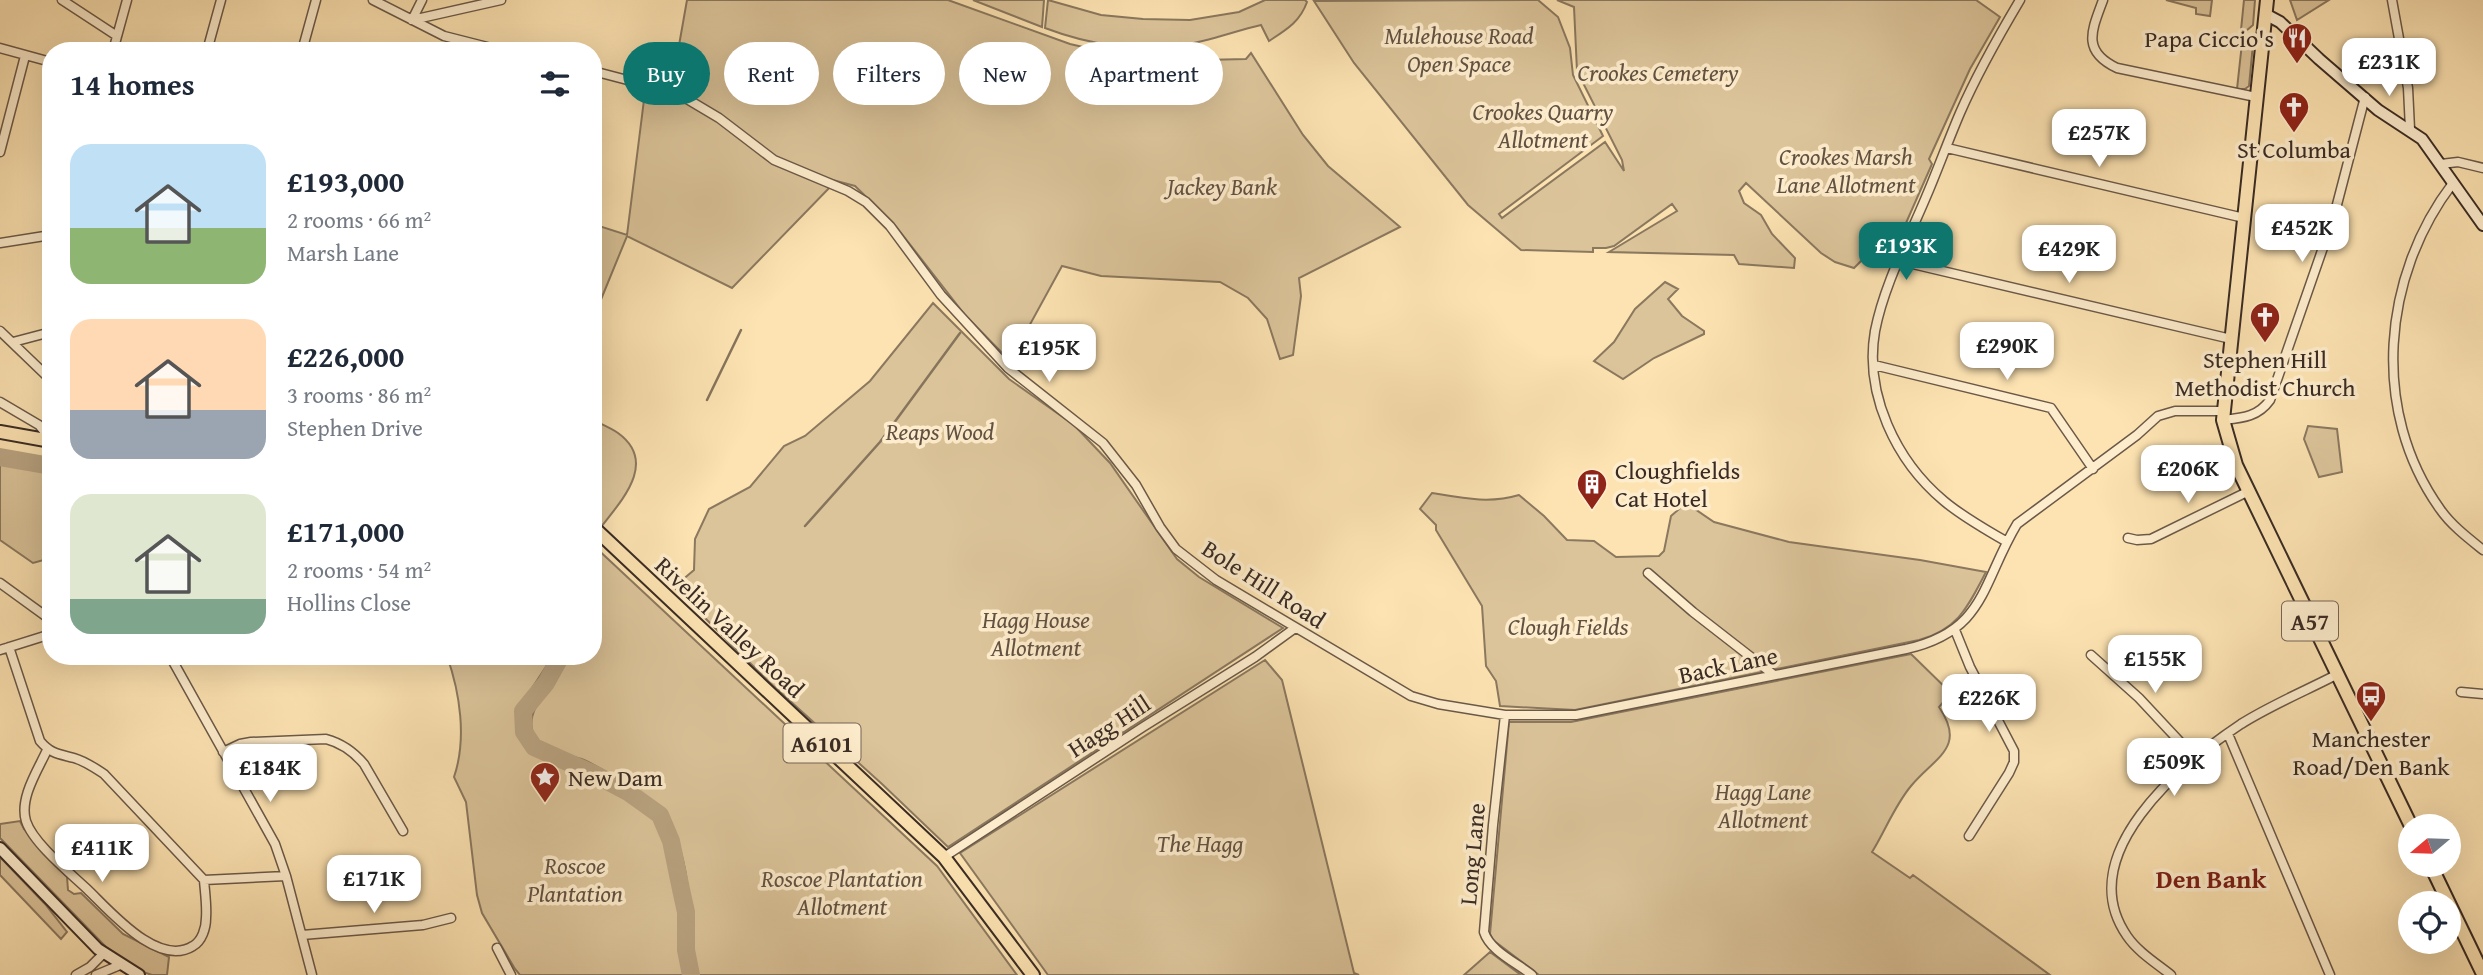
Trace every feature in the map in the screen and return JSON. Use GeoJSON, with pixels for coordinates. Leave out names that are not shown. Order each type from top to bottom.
{"type":"FeatureCollection","features":[{"type":"Feature","properties":{"kind":"main road","name":"A57"},"geometry":{"type":"LineString","coordinates":[[2267,0],[2223,416],[2227,440],[2404,814]]}},
{"type":"Feature","properties":{"kind":"main road"},"geometry":{"type":"LineString","coordinates":[[0,432],[42,439]]}},
{"type":"Feature","properties":{"kind":"main road","name":"Rivelin Valley Road"},"geometry":{"type":"LineString","coordinates":[[602,535],[944,857],[1033,975]]}},
{"type":"Feature","properties":{"kind":"main road"},"geometry":{"type":"LineString","coordinates":[[2436,877],[2483,974]]}},
{"type":"Feature","properties":{"kind":"street"},"geometry":{"type":"LineString","coordinates":[[62,0],[117,36]]}},
{"type":"Feature","properties":{"kind":"street"},"geometry":{"type":"LineString","coordinates":[[115,42],[127,0]]}},
{"type":"Feature","properties":{"kind":"street"},"geometry":{"type":"LineString","coordinates":[[209,42],[221,0]]}},
{"type":"Feature","properties":{"kind":"street"},"geometry":{"type":"LineString","coordinates":[[304,42],[316,0]]}},
{"type":"Feature","properties":{"kind":"street"},"geometry":{"type":"LineString","coordinates":[[373,0],[464,42]]}},
{"type":"Feature","properties":{"kind":"street"},"geometry":{"type":"LineString","coordinates":[[412,20],[422,0]]}},
{"type":"Feature","properties":{"kind":"street"},"geometry":{"type":"LineString","coordinates":[[412,20],[501,0]]}},
{"type":"Feature","properties":{"kind":"street"},"geometry":{"type":"LineString","coordinates":[[2007,541],[1963,516],[1943,500],[1921,479],[1898,446],[1886,421],[1877,392],[1874,347],[1878,319],[1947,148],[1977,78],[2020,0]]}},
{"type":"Feature","properties":{"kind":"street"},"geometry":{"type":"LineString","coordinates":[[2103,0],[2091,36],[2096,52],[2108,63],[2117,68],[2256,97]]}},
{"type":"Feature","properties":{"kind":"street"},"geometry":{"type":"LineString","coordinates":[[2392,0],[2408,88],[2410,129]]}},
{"type":"Feature","properties":{"kind":"street"},"geometry":{"type":"LineString","coordinates":[[2265,14],[2280,22],[2378,110],[2422,139],[2483,225]]}},
{"type":"Feature","properties":{"kind":"street"},"geometry":{"type":"LineString","coordinates":[[0,48],[42,59]]}},
{"type":"Feature","properties":{"kind":"street"},"geometry":{"type":"LineString","coordinates":[[0,152],[26,55]]}},
{"type":"Feature","properties":{"kind":"street","name":"Bole Hill Road"},"geometry":{"type":"LineString","coordinates":[[602,73],[677,93],[719,118],[775,160],[848,191],[866,202],[890,226],[941,295],[1008,368],[1103,443],[1124,468],[1176,549],[1216,580],[1411,696],[1438,704],[1505,715]]}},
{"type":"Feature","properties":{"kind":"street"},"geometry":{"type":"LineString","coordinates":[[1969,836],[2009,773],[2014,762],[2014,751],[1970,667],[1955,630],[1969,616],[1984,593],[2017,524],[2165,413],[2175,411],[2251,416],[2270,400],[2334,216],[2365,97]]}},
{"type":"Feature","properties":{"kind":"street"},"geometry":{"type":"LineString","coordinates":[[1947,148],[2244,218]]}},
{"type":"Feature","properties":{"kind":"street"},"geometry":{"type":"LineString","coordinates":[[2441,164],[2458,162],[2483,168]]}},
{"type":"Feature","properties":{"kind":"street"},"geometry":{"type":"LineString","coordinates":[[2453,183],[2426,224],[2398,303],[2393,333],[2394,384],[2408,448],[2423,482],[2441,511],[2483,550]]}},
{"type":"Feature","properties":{"kind":"street"},"geometry":{"type":"LineString","coordinates":[[0,243],[42,236]]}},
{"type":"Feature","properties":{"kind":"street"},"geometry":{"type":"LineString","coordinates":[[1900,261],[2231,338]]}},
{"type":"Feature","properties":{"kind":"street"},"geometry":{"type":"LineString","coordinates":[[0,331],[42,371]]}},
{"type":"Feature","properties":{"kind":"street"},"geometry":{"type":"LineString","coordinates":[[13,342],[42,334]]}},
{"type":"Feature","properties":{"kind":"street"},"geometry":{"type":"LineString","coordinates":[[1874,365],[2051,408],[2093,469]]}},
{"type":"Feature","properties":{"kind":"street"},"geometry":{"type":"LineString","coordinates":[[0,402],[42,429]]}},
{"type":"Feature","properties":{"kind":"street"},"geometry":{"type":"LineString","coordinates":[[2128,538],[2151,539],[2249,491]]}},
{"type":"Feature","properties":{"kind":"street"},"geometry":{"type":"LineString","coordinates":[[1648,573],[1774,675]]}},
{"type":"Feature","properties":{"kind":"street"},"geometry":{"type":"LineString","coordinates":[[0,583],[42,613]]}},
{"type":"Feature","properties":{"kind":"street","name":"Hagg Hill"},"geometry":{"type":"LineString","coordinates":[[944,857],[1255,657],[1295,628]]}},
{"type":"Feature","properties":{"kind":"street","name":"Back Lane"},"geometry":{"type":"LineString","coordinates":[[1505,715],[1576,715],[1921,646],[1937,641],[1955,630]]}},
{"type":"Feature","properties":{"kind":"street"},"geometry":{"type":"LineString","coordinates":[[42,637],[5,649],[40,741],[47,750],[59,756],[75,758],[104,774],[204,880],[206,920],[197,944],[188,949],[169,952],[158,948],[119,920],[31,832],[24,808],[47,750]]}},
{"type":"Feature","properties":{"kind":"street"},"geometry":{"type":"LineString","coordinates":[[2091,655],[2139,698],[2196,759]]}},
{"type":"Feature","properties":{"kind":"street"},"geometry":{"type":"LineString","coordinates":[[175,665],[263,820],[286,876],[312,975]]}},
{"type":"Feature","properties":{"kind":"street"},"geometry":{"type":"LineString","coordinates":[[2171,975],[2136,947],[2127,936],[2113,903],[2111,885],[2115,866],[2133,824],[2146,805],[2228,734],[2336,675]]}},
{"type":"Feature","properties":{"kind":"street"},"geometry":{"type":"LineString","coordinates":[[2460,692],[2483,694]]}},
{"type":"Feature","properties":{"kind":"street","name":"Long Lane"},"geometry":{"type":"LineString","coordinates":[[1505,715],[1484,932],[1494,947],[1532,975]]}},
{"type":"Feature","properties":{"kind":"street"},"geometry":{"type":"LineString","coordinates":[[2228,734],[2330,975]]}},
{"type":"Feature","properties":{"kind":"street"},"geometry":{"type":"LineString","coordinates":[[223,752],[251,742],[326,739],[336,741],[364,764],[403,831]]}},
{"type":"Feature","properties":{"kind":"street"},"geometry":{"type":"LineString","coordinates":[[0,848],[103,954],[139,975]]}},
{"type":"Feature","properties":{"kind":"street"},"geometry":{"type":"LineString","coordinates":[[204,880],[286,876]]}},
{"type":"Feature","properties":{"kind":"street"},"geometry":{"type":"LineString","coordinates":[[302,934],[423,925],[451,918]]}},
{"type":"Feature","properties":{"kind":"street"},"geometry":{"type":"LineString","coordinates":[[497,948],[511,975]]}},
{"type":"Feature","properties":{"kind":"street"},"geometry":{"type":"LineString","coordinates":[[76,975],[90,967],[103,954]]}},
{"type":"Feature","properties":{"kind":"street"},"geometry":{"type":"LineString","coordinates":[[96,975],[120,965]]}},
{"type":"Feature","properties":{"kind":"green space","name":"Jackey Bank"},"geometry":{"type":"Polygon","coordinates":[[[687,0],[948,0],[1065,42],[1065,105],[1223,105],[1223,60],[1246,59],[1251,53],[1303,135],[1328,166],[1400,227],[1299,278],[1301,296],[1293,355],[1280,359],[1267,319],[1248,298],[1220,282],[1101,276],[1062,266],[1010,361],[965,315],[894,224],[855,186],[810,174],[833,184],[732,288],[627,236],[602,297],[602,227],[627,235],[643,105],[710,105],[710,42],[680,42],[687,0]]]}},
{"type":"Feature","properties":{"kind":"green space"},"geometry":{"type":"Polygon","coordinates":[[[973,0],[1044,0],[1042,27],[973,0]]]}},
{"type":"Feature","properties":{"kind":"green space"},"geometry":{"type":"Polygon","coordinates":[[[1048,0],[1101,15],[1190,20],[1239,12],[1265,0],[1307,2],[1296,20],[1269,41],[1261,25],[1197,42],[1091,42],[1045,28],[1048,0]]]}},
{"type":"Feature","properties":{"kind":"green space"},"geometry":{"type":"Polygon","coordinates":[[[1538,0],[1558,17],[1570,48],[1573,75],[1603,136],[1499,214],[1502,218],[1605,142],[1624,171],[1622,160],[1577,71],[1574,7],[1557,0],[1976,0],[2000,17],[1970,69],[1929,159],[1932,164],[1891,257],[1877,245],[1854,268],[1835,262],[1821,253],[1746,183],[1739,191],[1744,203],[1761,215],[1772,234],[1795,258],[1794,268],[1739,264],[1734,255],[1609,252],[1677,211],[1672,204],[1614,246],[1593,248],[1593,252],[1521,250],[1468,205],[1354,63],[1314,1],[1538,0]]]}},
{"type":"Feature","properties":{"kind":"green space"},"geometry":{"type":"Polygon","coordinates":[[[2166,0],[2212,0],[2210,16],[2196,14],[2196,8],[2166,0]]]}},
{"type":"Feature","properties":{"kind":"green space"},"geometry":{"type":"Polygon","coordinates":[[[2244,0],[2255,0],[2253,25],[2246,31],[2241,30],[2244,0]]]}},
{"type":"Feature","properties":{"kind":"green space"},"geometry":{"type":"Polygon","coordinates":[[[2290,0],[2329,0],[2297,20],[2290,0]]]}},
{"type":"Feature","properties":{"kind":"green space"},"geometry":{"type":"Polygon","coordinates":[[[2242,43],[2253,44],[2249,86],[2237,89],[2242,43]]]}},
{"type":"Feature","properties":{"kind":"green space"},"geometry":{"type":"Polygon","coordinates":[[[1665,282],[1678,289],[1668,299],[1682,316],[1704,331],[1704,334],[1654,358],[1623,379],[1594,361],[1614,342],[1635,309],[1665,282]]]}},
{"type":"Feature","properties":{"kind":"green space"},"geometry":{"type":"Polygon","coordinates":[[[933,303],[1009,379],[1074,425],[1110,463],[1177,559],[1199,577],[1283,628],[948,847],[768,681],[674,587],[694,570],[695,539],[709,509],[750,487],[784,446],[805,436],[870,381],[933,303]]]}},
{"type":"Feature","properties":{"kind":"green space"},"geometry":{"type":"Polygon","coordinates":[[[602,424],[618,433],[630,444],[635,456],[636,468],[632,481],[602,526],[602,424]]]}},
{"type":"Feature","properties":{"kind":"green space"},"geometry":{"type":"Polygon","coordinates":[[[2308,426],[2337,429],[2342,472],[2319,477],[2304,439],[2308,426]]]}},
{"type":"Feature","properties":{"kind":"green space"},"geometry":{"type":"Polygon","coordinates":[[[0,453],[42,460],[42,560],[33,563],[0,540],[0,453]]]}},
{"type":"Feature","properties":{"kind":"green space","name":"Clough Fields"},"geometry":{"type":"Polygon","coordinates":[[[1432,493],[1486,500],[1519,495],[1567,540],[1594,541],[1616,557],[1659,556],[1664,551],[1671,516],[1686,503],[1714,522],[1789,542],[1986,572],[1961,615],[1944,630],[1919,640],[1575,710],[1500,706],[1496,681],[1486,666],[1482,606],[1436,530],[1436,525],[1420,509],[1432,493]]]}},
{"type":"Feature","properties":{"kind":"green space","name":"Roscoe Plantation Allotment"},"geometry":{"type":"Polygon","coordinates":[[[602,553],[937,866],[1017,975],[695,975],[689,952],[690,911],[685,871],[678,842],[663,812],[648,798],[600,768],[584,760],[558,753],[535,737],[531,727],[532,716],[543,694],[560,673],[558,667],[602,665],[602,553]]]}},
{"type":"Feature","properties":{"kind":"green space","name":"Hagg Lane Allotment"},"geometry":{"type":"Polygon","coordinates":[[[1911,654],[1951,693],[1939,707],[1947,721],[1949,742],[1938,759],[1905,793],[1872,852],[1910,878],[1913,875],[2050,975],[1539,975],[1493,940],[1490,934],[1509,722],[1571,722],[1911,654]]]}},
{"type":"Feature","properties":{"kind":"green space","name":"The Hagg"},"geometry":{"type":"Polygon","coordinates":[[[1265,660],[1282,680],[1354,973],[1359,975],[1048,975],[960,853],[1265,660]]]}},
{"type":"Feature","properties":{"kind":"green space","name":"Roscoe Plantation"},"geometry":{"type":"Polygon","coordinates":[[[449,665],[547,665],[519,708],[521,733],[533,751],[601,782],[653,814],[667,841],[681,914],[680,950],[687,975],[520,975],[515,969],[482,913],[477,895],[466,802],[454,777],[461,732],[449,665]]]}},
{"type":"Feature","properties":{"kind":"green space"},"geometry":{"type":"Polygon","coordinates":[[[20,821],[67,877],[68,890],[74,894],[81,893],[123,934],[169,957],[167,975],[143,972],[106,947],[0,838],[0,824],[20,821]]]}},
{"type":"Feature","properties":{"kind":"green space"},"geometry":{"type":"Polygon","coordinates":[[[0,857],[45,904],[67,932],[61,939],[0,875],[0,857]]]}},
{"type":"Feature","properties":{"kind":"green space"},"geometry":{"type":"Polygon","coordinates":[[[1490,952],[1521,975],[1464,975],[1490,952]]]}},
{"type":"Feature","properties":{"kind":"waterway"},"geometry":{"type":"LineString","coordinates":[[707,400],[741,330]]}},
{"type":"Feature","properties":{"kind":"waterway"},"geometry":{"type":"LineString","coordinates":[[805,526],[880,442],[960,333]]}},
{"type":"Feature","properties":{"kind":"waterway"},"geometry":{"type":"LineString","coordinates":[[0,457],[42,464]]}},
{"type":"Feature","properties":{"kind":"waterway"},"geometry":{"type":"LineString","coordinates":[[556,665],[546,683],[523,711],[524,732],[534,747],[628,792],[660,815],[671,841],[686,912],[686,950],[691,975]]}},
{"type":"Feature","properties":{"kind":"place","name":"Papa Ciccio's"},"geometry":{"type":"Point","coordinates":[2297,65]}},
{"type":"Feature","properties":{"kind":"place","name":"St Columba"},"geometry":{"type":"Point","coordinates":[2294,134]}},
{"type":"Feature","properties":{"kind":"place","name":"Stephen Hill Methodist Church"},"geometry":{"type":"Point","coordinates":[2265,344]}},
{"type":"Feature","properties":{"kind":"place","name":"Cloughfields Cat Hotel"},"geometry":{"type":"Point","coordinates":[1592,511]}},
{"type":"Feature","properties":{"kind":"place","name":"Manchester Road/Den Bank"},"geometry":{"type":"Point","coordinates":[2371,723]}},
{"type":"Feature","properties":{"kind":"place","name":"New Dam"},"geometry":{"type":"Point","coordinates":[545,804]}},
{"type":"Feature","properties":{"kind":"district","name":"Den Bank"},"geometry":{"type":"Point","coordinates":[2211,878]}},
{"type":"Feature","properties":{"kind":"park label","name":"Mulehouse Road Open Space"},"geometry":{"type":"Point","coordinates":[1459,49]}},
{"type":"Feature","properties":{"kind":"park label","name":"Crookes Cemetery"},"geometry":{"type":"Point","coordinates":[1658,72]}},
{"type":"Feature","properties":{"kind":"park label","name":"Crookes Quarry Allotment"},"geometry":{"type":"Point","coordinates":[1543,125]}},
{"type":"Feature","properties":{"kind":"park label","name":"Crookes Marsh Lane Allotment"},"geometry":{"type":"Point","coordinates":[1846,170]}},
{"type":"Feature","properties":{"kind":"park label","name":"Reaps Wood"},"geometry":{"type":"Point","coordinates":[940,431]}},
{"type":"Feature","properties":{"kind":"park label","name":"Hagg House Allotment"},"geometry":{"type":"Point","coordinates":[1036,633]}}]}
